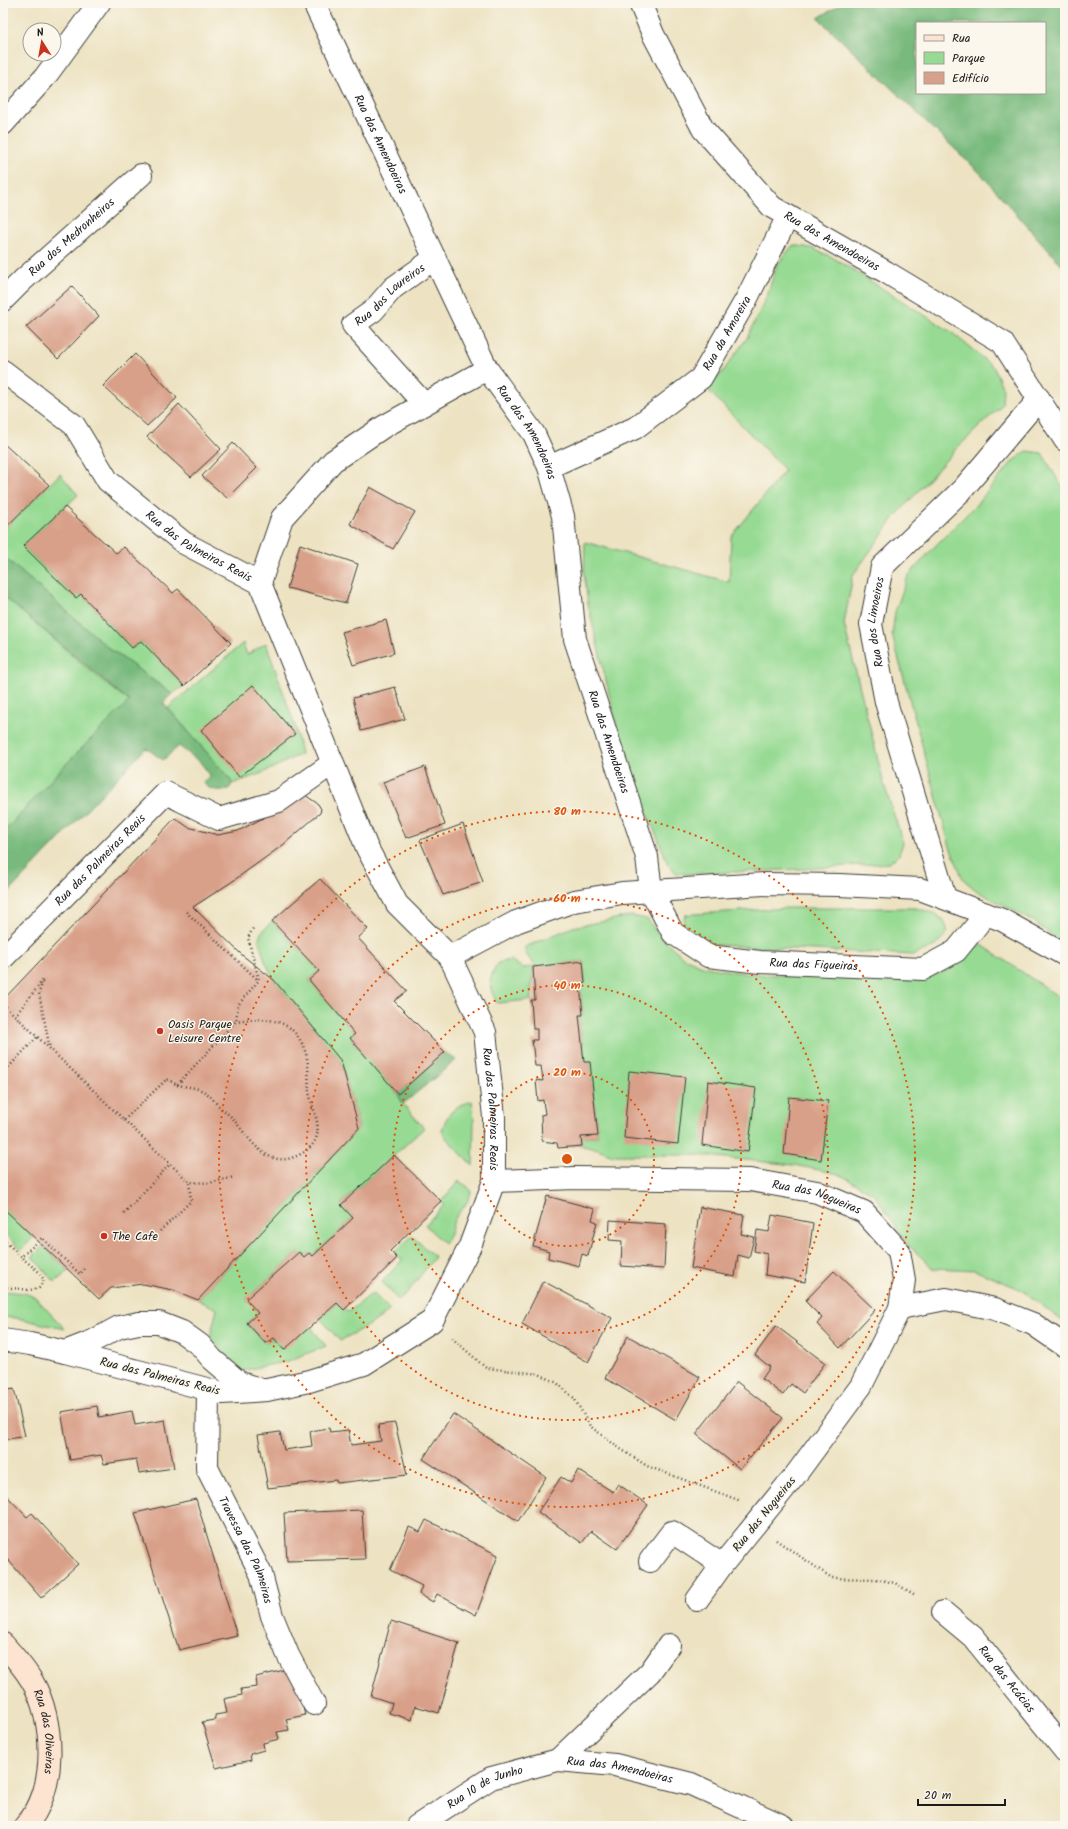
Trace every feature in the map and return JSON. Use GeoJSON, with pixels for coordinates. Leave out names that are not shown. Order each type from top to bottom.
{"type":"FeatureCollection","features":[{"type":"Feature","properties":{"kind":"street"},"geometry":{"type":"LineString","coordinates":[[3,124],[45,77],[99,3]]}},
{"type":"Feature","properties":{"kind":"street","name":"Rua das Amendoeiras"},"geometry":{"type":"LineString","coordinates":[[314,3],[487,369],[534,434],[550,467],[563,516],[575,639],[647,857],[651,891]]}},
{"type":"Feature","properties":{"kind":"street","name":"Rua das Amendoeiras"},"geometry":{"type":"LineString","coordinates":[[640,3],[653,34],[703,129],[772,207],[886,272],[1002,342],[1065,440]]}},
{"type":"Feature","properties":{"kind":"street","name":"Rua dos Medronheiros"},"geometry":{"type":"LineString","coordinates":[[3,300],[23,280],[141,175]]}},
{"type":"Feature","properties":{"kind":"street","name":"Rua da Amoreira"},"geometry":{"type":"LineString","coordinates":[[550,467],[635,428],[701,378],[746,300],[788,216]]}},
{"type":"Feature","properties":{"kind":"street","name":"Rua dos Loureiros"},"geometry":{"type":"LineString","coordinates":[[424,404],[353,325],[373,311],[393,288],[435,258]]}},
{"type":"Feature","properties":{"kind":"street"},"geometry":{"type":"LineString","coordinates":[[260,583],[282,518],[332,460],[383,427],[487,369]]}},
{"type":"Feature","properties":{"kind":"street","name":"Rua das Palmeiras Reais"},"geometry":{"type":"LineString","coordinates":[[3,371],[74,425],[108,481],[114,486],[184,542],[260,583],[367,848],[397,904],[450,957],[485,1032],[494,1117],[494,1181],[470,1246],[432,1321],[364,1364],[309,1381],[267,1390],[222,1393],[65,1352],[30,1344],[3,1340]]}},
{"type":"Feature","properties":{"kind":"street","name":"Rua dos Limoeiros"},"geometry":{"type":"LineString","coordinates":[[944,898],[886,702],[871,624],[873,610],[882,567],[962,490],[1039,399]]}},
{"type":"Feature","properties":{"kind":"street","name":"Rua das Palmeiras Reais"},"geometry":{"type":"LineString","coordinates":[[3,958],[166,792],[219,819],[278,801],[333,764]]}},
{"type":"Feature","properties":{"kind":"street"},"geometry":{"type":"LineString","coordinates":[[450,957],[516,922],[574,901],[622,893],[764,884],[839,884],[920,889],[1002,920],[1065,955]]}},
{"type":"Feature","properties":{"kind":"street","name":"Rua das Figueiras"},"geometry":{"type":"LineString","coordinates":[[651,891],[673,932],[708,956],[760,962],[923,969],[956,951],[986,914]]}},
{"type":"Feature","properties":{"kind":"street","name":"Rua das Nogueiras"},"geometry":{"type":"LineString","coordinates":[[494,1181],[575,1178],[750,1180],[817,1192],[864,1212],[899,1251],[904,1280],[900,1308],[861,1386],[797,1473],[722,1565],[697,1600]]}},
{"type":"Feature","properties":{"kind":"street"},"geometry":{"type":"LineString","coordinates":[[900,1308],[946,1299],[995,1309],[1033,1324],[1065,1346]]}},
{"type":"Feature","properties":{"kind":"street"},"geometry":{"type":"LineString","coordinates":[[65,1352],[93,1341],[119,1327],[139,1323],[160,1323],[182,1332],[200,1345],[212,1359],[240,1383],[253,1388],[267,1390]]}},
{"type":"Feature","properties":{"kind":"street","name":"Travessa das Palmeiras"},"geometry":{"type":"LineString","coordinates":[[208,1390],[208,1468],[262,1574],[272,1616],[288,1655],[314,1704]]}},
{"type":"Feature","properties":{"kind":"street"},"geometry":{"type":"LineString","coordinates":[[650,1561],[672,1532],[722,1565]]}},
{"type":"Feature","properties":{"kind":"street","name":"Rua das Acácias"},"geometry":{"type":"LineString","coordinates":[[943,1612],[973,1637],[1065,1751]]}},
{"type":"Feature","properties":{"kind":"street","name":"Rua das Oliveiras"},"geometry":{"type":"LineString","coordinates":[[3,1644],[32,1681],[47,1718],[50,1754],[45,1785],[39,1804],[25,1826]]}},
{"type":"Feature","properties":{"kind":"street","name":"Rua das Amendoeiras"},"geometry":{"type":"LineString","coordinates":[[558,1760],[650,1672],[670,1645]]}},
{"type":"Feature","properties":{"kind":"street","name":"Rua das Amendoeiras"},"geometry":{"type":"LineString","coordinates":[[558,1760],[615,1765],[691,1784],[783,1826]]}},
{"type":"Feature","properties":{"kind":"street","name":"Rua 10 de Junho"},"geometry":{"type":"LineString","coordinates":[[417,1826],[491,1778],[558,1760]]}},
{"type":"Feature","properties":{"kind":"path"},"geometry":{"type":"LineString","coordinates":[[186,912],[259,980]]}},
{"type":"Feature","properties":{"kind":"path"},"geometry":{"type":"LineString","coordinates":[[252,928],[248,938],[259,980]]}},
{"type":"Feature","properties":{"kind":"path"},"geometry":{"type":"LineString","coordinates":[[15,1016],[43,980],[39,993],[50,1050]]}},
{"type":"Feature","properties":{"kind":"path"},"geometry":{"type":"LineString","coordinates":[[177,1085],[236,1021],[238,1005],[259,980]]}},
{"type":"Feature","properties":{"kind":"path"},"geometry":{"type":"LineString","coordinates":[[3,1004],[189,1182],[191,1201],[160,1231]]}},
{"type":"Feature","properties":{"kind":"path"},"geometry":{"type":"LineString","coordinates":[[124,1120],[167,1079],[177,1085],[194,1088],[207,1093],[233,1119],[257,1149],[268,1155],[279,1159],[293,1158],[308,1150],[317,1137],[318,1123],[309,1090],[307,1057],[302,1043],[291,1029],[278,1021],[266,1019],[236,1021]]}},
{"type":"Feature","properties":{"kind":"path"},"geometry":{"type":"LineString","coordinates":[[3,1073],[37,1037]]}},
{"type":"Feature","properties":{"kind":"path"},"geometry":{"type":"LineString","coordinates":[[124,1213],[170,1164]]}},
{"type":"Feature","properties":{"kind":"path"},"geometry":{"type":"LineString","coordinates":[[189,1182],[209,1183],[234,1177]]}},
{"type":"Feature","properties":{"kind":"path"},"geometry":{"type":"LineString","coordinates":[[21,1256],[42,1238],[80,1274],[84,1269]]}},
{"type":"Feature","properties":{"kind":"path"},"geometry":{"type":"LineString","coordinates":[[3,1239],[39,1272],[44,1280],[39,1288],[30,1290],[3,1286]]}},
{"type":"Feature","properties":{"kind":"path"},"geometry":{"type":"LineString","coordinates":[[432,1321],[486,1368],[539,1374],[557,1383],[574,1398],[590,1426],[619,1448],[647,1466],[742,1501],[758,1522],[774,1538],[832,1578],[876,1579],[895,1583],[915,1595]]}},
{"type":"Feature","properties":{"kind":"green space"},"geometry":{"type":"Polygon","coordinates":[[[843,3],[1065,3],[1065,269],[981,174],[818,18],[843,3]]]}},
{"type":"Feature","properties":{"kind":"green space"},"geometry":{"type":"Polygon","coordinates":[[[793,245],[811,248],[832,257],[950,331],[994,368],[1003,389],[1002,405],[956,449],[894,518],[853,575],[844,624],[884,784],[903,843],[899,855],[889,863],[805,869],[686,874],[676,873],[668,864],[641,799],[620,739],[588,605],[584,573],[585,542],[729,582],[731,537],[785,470],[707,389],[721,374],[747,338],[766,298],[777,265],[793,245]]]}},
{"type":"Feature","properties":{"kind":"green space"},"geometry":{"type":"Polygon","coordinates":[[[1027,451],[1042,453],[1065,492],[1065,946],[1036,923],[977,891],[963,879],[950,847],[892,635],[895,612],[908,576],[936,545],[975,506],[1014,460],[1027,451]]]}},
{"type":"Feature","properties":{"kind":"green space"},"geometry":{"type":"Polygon","coordinates":[[[60,474],[78,495],[23,546],[75,597],[81,594],[132,648],[141,641],[184,686],[172,694],[110,649],[3,556],[3,530],[60,474]]]}},
{"type":"Feature","properties":{"kind":"green space"},"geometry":{"type":"Polygon","coordinates":[[[3,556],[110,649],[172,694],[163,703],[230,779],[232,784],[229,789],[222,790],[215,790],[206,786],[203,783],[210,775],[200,762],[179,746],[163,760],[146,748],[3,898],[3,833],[62,768],[129,701],[3,596],[3,556]]]}},
{"type":"Feature","properties":{"kind":"green space"},"geometry":{"type":"Polygon","coordinates":[[[3,596],[97,676],[129,701],[62,768],[3,833],[3,596]]]}},
{"type":"Feature","properties":{"kind":"green space"},"geometry":{"type":"Polygon","coordinates":[[[243,643],[247,655],[266,643],[295,726],[301,754],[265,772],[232,784],[230,779],[168,708],[243,643]]]}},
{"type":"Feature","properties":{"kind":"green space"},"geometry":{"type":"Polygon","coordinates":[[[788,908],[916,908],[933,913],[944,920],[948,932],[935,946],[913,955],[715,945],[692,936],[685,927],[684,922],[685,915],[788,908]]]}},
{"type":"Feature","properties":{"kind":"green space"},"geometry":{"type":"Polygon","coordinates":[[[631,916],[647,919],[661,937],[684,958],[705,967],[749,974],[909,980],[933,976],[955,966],[970,950],[982,945],[1065,1001],[1065,1323],[1022,1290],[975,1270],[933,1268],[909,1246],[874,1194],[839,1174],[794,1165],[697,1155],[612,1155],[598,1149],[582,1146],[581,1137],[598,1136],[590,1063],[584,1062],[579,1015],[583,1015],[580,985],[585,983],[583,961],[536,967],[525,953],[525,947],[573,927],[631,916]]]}},
{"type":"Feature","properties":{"kind":"green space"},"geometry":{"type":"Polygon","coordinates":[[[272,921],[319,971],[309,980],[355,1034],[350,1038],[398,1094],[403,1104],[424,1128],[341,1204],[353,1218],[313,1256],[309,1253],[304,1257],[299,1252],[246,1299],[258,1313],[247,1323],[265,1343],[274,1338],[310,1326],[326,1346],[288,1361],[241,1371],[210,1337],[217,1309],[198,1300],[359,1128],[341,1061],[274,980],[265,961],[259,940],[260,934],[272,921]]]}},
{"type":"Feature","properties":{"kind":"green space"},"geometry":{"type":"Polygon","coordinates":[[[510,960],[523,968],[533,967],[531,1000],[497,1003],[490,983],[492,974],[498,963],[510,960]]]}},
{"type":"Feature","properties":{"kind":"green space"},"geometry":{"type":"Polygon","coordinates":[[[445,1052],[456,1060],[403,1104],[398,1094],[445,1052]]]}},
{"type":"Feature","properties":{"kind":"green space"},"geometry":{"type":"Polygon","coordinates":[[[472,1101],[474,1118],[473,1166],[446,1138],[442,1131],[446,1120],[452,1111],[461,1105],[472,1101]]]}},
{"type":"Feature","properties":{"kind":"green space"},"geometry":{"type":"Polygon","coordinates":[[[459,1181],[468,1187],[471,1192],[467,1202],[454,1220],[449,1236],[444,1243],[425,1225],[444,1205],[441,1201],[459,1181]]]}},
{"type":"Feature","properties":{"kind":"green space"},"geometry":{"type":"Polygon","coordinates":[[[3,1208],[34,1237],[21,1250],[3,1232],[3,1208]]]}},
{"type":"Feature","properties":{"kind":"green space"},"geometry":{"type":"Polygon","coordinates":[[[412,1236],[435,1257],[399,1301],[382,1282],[402,1260],[395,1252],[412,1236]]]}},
{"type":"Feature","properties":{"kind":"green space"},"geometry":{"type":"Polygon","coordinates":[[[43,1246],[69,1271],[55,1282],[32,1257],[43,1246]]]}},
{"type":"Feature","properties":{"kind":"green space"},"geometry":{"type":"Polygon","coordinates":[[[3,1291],[24,1293],[35,1297],[65,1329],[17,1318],[3,1317],[3,1291]]]}},
{"type":"Feature","properties":{"kind":"green space"},"geometry":{"type":"Polygon","coordinates":[[[373,1293],[390,1310],[374,1322],[340,1341],[320,1318],[337,1303],[348,1312],[373,1293]]]}},
{"type":"Feature","properties":{"kind":"building"},"geometry":{"type":"Polygon","coordinates":[[[72,286],[99,316],[58,359],[26,327],[72,286]]]}},
{"type":"Feature","properties":{"kind":"building"},"geometry":{"type":"Polygon","coordinates":[[[135,354],[177,398],[147,426],[103,386],[135,354]]]}},
{"type":"Feature","properties":{"kind":"building"},"geometry":{"type":"Polygon","coordinates":[[[179,404],[221,449],[191,477],[147,437],[179,404]]]}},
{"type":"Feature","properties":{"kind":"building"},"geometry":{"type":"Polygon","coordinates":[[[3,443],[49,485],[3,530],[3,443]]]}},
{"type":"Feature","properties":{"kind":"building"},"geometry":{"type":"Polygon","coordinates":[[[233,443],[257,468],[227,498],[202,476],[233,443]]]}},
{"type":"Feature","properties":{"kind":"building"},"geometry":{"type":"Polygon","coordinates":[[[370,487],[415,512],[393,549],[350,524],[370,487]]]}},
{"type":"Feature","properties":{"kind":"building"},"geometry":{"type":"Polygon","coordinates":[[[65,507],[116,553],[124,547],[173,593],[178,589],[231,643],[184,686],[141,641],[132,648],[81,594],[76,598],[23,546],[65,507]]]}},
{"type":"Feature","properties":{"kind":"building"},"geometry":{"type":"Polygon","coordinates":[[[300,544],[358,564],[346,603],[287,588],[300,544]]]}},
{"type":"Feature","properties":{"kind":"building"},"geometry":{"type":"Polygon","coordinates":[[[386,620],[394,653],[353,665],[342,632],[386,620]]]}},
{"type":"Feature","properties":{"kind":"building"},"geometry":{"type":"Polygon","coordinates":[[[253,685],[295,734],[239,777],[201,730],[253,685]]]}},
{"type":"Feature","properties":{"kind":"building"},"geometry":{"type":"Polygon","coordinates":[[[395,687],[405,719],[361,731],[353,698],[395,687]]]}},
{"type":"Feature","properties":{"kind":"building"},"geometry":{"type":"Polygon","coordinates":[[[425,767],[445,825],[406,838],[383,782],[425,767]]]}},
{"type":"Feature","properties":{"kind":"building","name":"Oasis Parque Leisure Centre"},"geometry":{"type":"Polygon","coordinates":[[[305,795],[318,804],[321,809],[320,813],[283,845],[230,883],[193,907],[242,955],[274,980],[341,1061],[359,1128],[198,1300],[173,1290],[143,1284],[111,1288],[99,1299],[3,1208],[3,1000],[175,818],[188,827],[218,835],[238,831],[267,816],[296,798],[305,795]]]}},
{"type":"Feature","properties":{"kind":"building"},"geometry":{"type":"Polygon","coordinates":[[[463,824],[483,882],[443,895],[420,840],[463,824]]]}},
{"type":"Feature","properties":{"kind":"building"},"geometry":{"type":"Polygon","coordinates":[[[320,879],[368,929],[358,938],[407,991],[394,1001],[445,1052],[398,1094],[350,1038],[355,1034],[309,980],[319,971],[272,921],[320,879]]]}},
{"type":"Feature","properties":{"kind":"building"},"geometry":{"type":"Polygon","coordinates":[[[583,961],[585,983],[580,985],[583,1015],[579,1015],[584,1062],[590,1062],[598,1136],[581,1137],[582,1146],[558,1148],[557,1143],[542,1141],[541,1115],[545,1114],[543,1100],[538,1101],[536,1080],[543,1081],[541,1066],[535,1066],[532,1040],[537,1040],[537,1029],[533,1029],[531,1000],[535,1000],[533,967],[583,961]]]}},
{"type":"Feature","properties":{"kind":"building"},"geometry":{"type":"Polygon","coordinates":[[[629,1071],[685,1077],[678,1144],[624,1138],[629,1071]]]}},
{"type":"Feature","properties":{"kind":"building"},"geometry":{"type":"Polygon","coordinates":[[[708,1081],[756,1088],[748,1152],[702,1145],[708,1081]]]}},
{"type":"Feature","properties":{"kind":"building"},"geometry":{"type":"Polygon","coordinates":[[[789,1097],[828,1101],[821,1160],[784,1154],[789,1097]]]}},
{"type":"Feature","properties":{"kind":"building"},"geometry":{"type":"Polygon","coordinates":[[[394,1155],[441,1201],[390,1251],[397,1258],[344,1310],[337,1303],[284,1350],[274,1338],[265,1343],[247,1323],[258,1313],[246,1299],[299,1252],[304,1257],[309,1253],[313,1256],[353,1218],[341,1205],[394,1155]]]}},
{"type":"Feature","properties":{"kind":"building"},"geometry":{"type":"Polygon","coordinates":[[[547,1196],[595,1209],[592,1220],[597,1222],[588,1256],[582,1254],[579,1266],[548,1258],[549,1251],[533,1246],[547,1196]]]}},
{"type":"Feature","properties":{"kind":"building"},"geometry":{"type":"Polygon","coordinates":[[[700,1207],[744,1215],[741,1234],[754,1237],[749,1258],[738,1255],[735,1277],[691,1268],[700,1207]]]}},
{"type":"Feature","properties":{"kind":"building"},"geometry":{"type":"Polygon","coordinates":[[[772,1215],[813,1223],[805,1282],[765,1275],[767,1254],[754,1251],[757,1230],[769,1232],[772,1215]]]}},
{"type":"Feature","properties":{"kind":"building"},"geometry":{"type":"Polygon","coordinates":[[[610,1220],[666,1224],[664,1269],[621,1266],[622,1241],[609,1240],[610,1220]]]}},
{"type":"Feature","properties":{"kind":"building"},"geometry":{"type":"Polygon","coordinates":[[[834,1271],[875,1310],[840,1348],[817,1324],[822,1318],[805,1301],[834,1271]]]}},
{"type":"Feature","properties":{"kind":"building"},"geometry":{"type":"Polygon","coordinates":[[[543,1281],[612,1318],[588,1362],[522,1324],[543,1281]]]}},
{"type":"Feature","properties":{"kind":"building"},"geometry":{"type":"Polygon","coordinates":[[[776,1326],[825,1363],[803,1393],[791,1384],[783,1395],[762,1379],[770,1367],[755,1355],[776,1326]]]}},
{"type":"Feature","properties":{"kind":"building"},"geometry":{"type":"Polygon","coordinates":[[[628,1336],[700,1377],[676,1420],[605,1378],[628,1336]]]}},
{"type":"Feature","properties":{"kind":"building"},"geometry":{"type":"Polygon","coordinates":[[[737,1382],[783,1418],[740,1469],[696,1434],[737,1382]]]}},
{"type":"Feature","properties":{"kind":"building"},"geometry":{"type":"Polygon","coordinates":[[[14,1389],[25,1436],[3,1440],[3,1391],[14,1389]]]}},
{"type":"Feature","properties":{"kind":"building"},"geometry":{"type":"Polygon","coordinates":[[[97,1406],[99,1417],[132,1411],[135,1425],[165,1420],[174,1468],[139,1473],[136,1459],[104,1464],[101,1455],[70,1460],[61,1412],[97,1406]]]}},
{"type":"Feature","properties":{"kind":"building"},"geometry":{"type":"Polygon","coordinates":[[[453,1414],[546,1477],[518,1521],[423,1459],[453,1414]]]}},
{"type":"Feature","properties":{"kind":"building"},"geometry":{"type":"Polygon","coordinates":[[[395,1423],[407,1475],[337,1483],[336,1480],[268,1488],[258,1435],[280,1432],[284,1450],[312,1446],[310,1431],[329,1428],[330,1432],[348,1430],[351,1445],[381,1441],[378,1425],[395,1423]]]}},
{"type":"Feature","properties":{"kind":"building"},"geometry":{"type":"Polygon","coordinates":[[[578,1470],[613,1492],[618,1484],[648,1505],[617,1549],[591,1531],[582,1543],[538,1512],[561,1477],[571,1483],[578,1470]]]}},
{"type":"Feature","properties":{"kind":"building"},"geometry":{"type":"Polygon","coordinates":[[[3,1492],[27,1517],[32,1513],[78,1564],[41,1598],[3,1554],[3,1492]]]}},
{"type":"Feature","properties":{"kind":"building"},"geometry":{"type":"Polygon","coordinates":[[[196,1499],[237,1636],[179,1650],[135,1513],[196,1499]]]}},
{"type":"Feature","properties":{"kind":"building"},"geometry":{"type":"Polygon","coordinates":[[[362,1510],[365,1559],[287,1561],[284,1513],[362,1510]]]}},
{"type":"Feature","properties":{"kind":"building"},"geometry":{"type":"Polygon","coordinates":[[[426,1520],[498,1555],[476,1615],[437,1594],[433,1602],[419,1594],[422,1586],[390,1570],[409,1527],[420,1532],[426,1520]]]}},
{"type":"Feature","properties":{"kind":"building"},"geometry":{"type":"Polygon","coordinates":[[[391,1621],[459,1643],[439,1713],[415,1706],[412,1720],[389,1713],[392,1703],[371,1696],[391,1621]]]}},
{"type":"Feature","properties":{"kind":"building"},"geometry":{"type":"Polygon","coordinates":[[[292,1668],[305,1715],[286,1719],[289,1730],[277,1732],[279,1739],[263,1743],[264,1750],[250,1754],[251,1760],[216,1768],[202,1722],[216,1720],[215,1715],[227,1713],[224,1699],[242,1695],[241,1689],[257,1687],[256,1677],[292,1668]]]}},
{"type":"Feature","properties":{"kind":"place","name":"Oasis Parque Leisure Centre"},"geometry":{"type":"Point","coordinates":[160,1031]}},
{"type":"Feature","properties":{"kind":"place","name":"The Cafe"},"geometry":{"type":"Point","coordinates":[104,1236]}}]}
